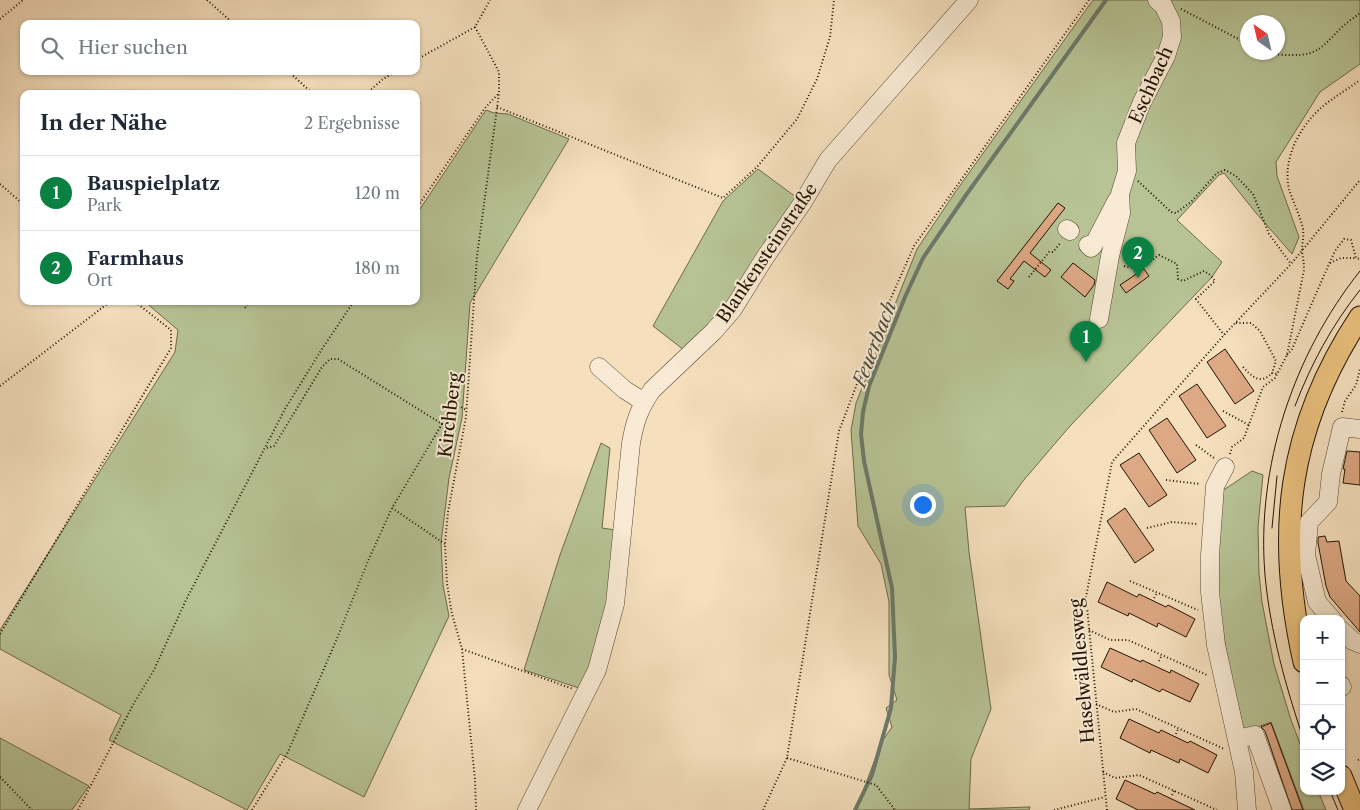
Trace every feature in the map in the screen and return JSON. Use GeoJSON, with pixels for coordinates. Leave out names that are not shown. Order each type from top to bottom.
{"type":"FeatureCollection","features":[{"type":"Feature","properties":{"kind":"main road"},"geometry":{"type":"LineString","coordinates":[[1304,660],[1293,607],[1290,578],[1288,542],[1291,495],[1298,457],[1316,398],[1342,345],[1360,317]]}},
{"type":"Feature","properties":{"kind":"main road"},"geometry":{"type":"LineString","coordinates":[[1345,786],[1355,810]]}},
{"type":"Feature","properties":{"kind":"street","name":"Blankensteinstraße"},"geometry":{"type":"LineString","coordinates":[[527,810],[597,670],[615,604],[630,443],[636,418],[644,402],[652,390],[714,331],[733,309],[764,259],[804,202],[828,160],[969,0]]}},
{"type":"Feature","properties":{"kind":"street","name":"Eschbach"},"geometry":{"type":"LineString","coordinates":[[1120,194],[1127,173],[1126,143],[1142,102],[1166,56],[1172,37],[1171,21],[1160,3]]}},
{"type":"Feature","properties":{"kind":"street"},"geometry":{"type":"LineString","coordinates":[[1088,246],[1091,248],[1094,246],[1120,194]]}},
{"type":"Feature","properties":{"kind":"street"},"geometry":{"type":"LineString","coordinates":[[1099,319],[1110,256],[1121,213],[1120,194]]}},
{"type":"Feature","properties":{"kind":"street"},"geometry":{"type":"LineString","coordinates":[[599,367],[625,390],[644,402]]}},
{"type":"Feature","properties":{"kind":"street"},"geometry":{"type":"LineString","coordinates":[[1322,615],[1306,555],[1309,522],[1328,502],[1331,474],[1342,427],[1360,429]]}},
{"type":"Feature","properties":{"kind":"street"},"geometry":{"type":"LineString","coordinates":[[1225,467],[1215,486],[1210,592],[1216,645],[1242,765],[1247,810]]}},
{"type":"Feature","properties":{"kind":"street"},"geometry":{"type":"LineString","coordinates":[[1317,602],[1328,615]]}},
{"type":"Feature","properties":{"kind":"street"},"geometry":{"type":"LineString","coordinates":[[1345,634],[1353,641],[1360,644]]}},
{"type":"Feature","properties":{"kind":"street"},"geometry":{"type":"LineString","coordinates":[[1237,739],[1255,735],[1282,810]]}},
{"type":"Feature","properties":{"kind":"street"},"geometry":{"type":"LineString","coordinates":[[1242,765],[1266,767]]}},
{"type":"Feature","properties":{"kind":"path"},"geometry":{"type":"LineString","coordinates":[[0,19],[23,0]]}},
{"type":"Feature","properties":{"kind":"path"},"geometry":{"type":"LineString","coordinates":[[207,0],[230,20]]}},
{"type":"Feature","properties":{"kind":"path"},"geometry":{"type":"LineString","coordinates":[[420,58],[475,27],[490,0]]}},
{"type":"Feature","properties":{"kind":"path"},"geometry":{"type":"LineString","coordinates":[[497,106],[723,198],[757,167],[797,119],[820,71],[830,37],[834,0]]}},
{"type":"Feature","properties":{"kind":"path"},"geometry":{"type":"LineString","coordinates":[[763,810],[787,758],[839,430],[883,316],[914,246],[1089,0]]}},
{"type":"Feature","properties":{"kind":"path"},"geometry":{"type":"LineString","coordinates":[[1160,3],[1169,3],[1240,40]]}},
{"type":"Feature","properties":{"kind":"path"},"geometry":{"type":"LineString","coordinates":[[1285,54],[1300,56],[1323,48],[1341,28],[1360,13]]}},
{"type":"Feature","properties":{"kind":"path","name":"Kirchberg"},"geometry":{"type":"LineString","coordinates":[[475,27],[499,72],[499,93],[477,256],[466,410],[448,512],[445,544],[447,584],[452,614],[462,649],[475,780],[476,810]]}},
{"type":"Feature","properties":{"kind":"path"},"geometry":{"type":"LineString","coordinates":[[292,75],[309,90]]}},
{"type":"Feature","properties":{"kind":"path"},"geometry":{"type":"LineString","coordinates":[[371,90],[390,75]]}},
{"type":"Feature","properties":{"kind":"path"},"geometry":{"type":"LineString","coordinates":[[1196,445],[1225,467],[1232,447],[1244,438],[1263,387],[1276,378],[1287,355],[1304,270],[1302,228],[1287,176],[1292,151],[1305,127],[1322,108],[1360,80]]}},
{"type":"Feature","properties":{"kind":"path"},"geometry":{"type":"LineString","coordinates":[[420,203],[485,108],[499,93]]}},
{"type":"Feature","properties":{"kind":"path"},"geometry":{"type":"LineString","coordinates":[[1127,173],[1171,212],[1176,213],[1191,202],[1216,173],[1225,170],[1236,176],[1252,194],[1260,208],[1264,225],[1269,234],[1292,264]]}},
{"type":"Feature","properties":{"kind":"path","name":"Haselwäldlesweg"},"geometry":{"type":"LineString","coordinates":[[1107,810],[1086,597],[1112,462],[1224,335],[1292,264],[1360,180]]}},
{"type":"Feature","properties":{"kind":"path"},"geometry":{"type":"LineString","coordinates":[[0,184],[20,202]]}},
{"type":"Feature","properties":{"kind":"path"},"geometry":{"type":"LineString","coordinates":[[1287,355],[1292,349],[1329,264],[1344,240],[1348,239],[1352,242],[1356,258]]}},
{"type":"Feature","properties":{"kind":"path"},"geometry":{"type":"LineString","coordinates":[[1029,277],[1049,252]]}},
{"type":"Feature","properties":{"kind":"path"},"geometry":{"type":"LineString","coordinates":[[1119,264],[1133,269],[1146,265],[1159,255],[1177,264],[1178,279],[1183,281],[1204,271],[1209,274],[1215,281],[1196,299],[1224,335]]}},
{"type":"Feature","properties":{"kind":"path"},"geometry":{"type":"LineString","coordinates":[[1329,264],[1341,258],[1360,259]]}},
{"type":"Feature","properties":{"kind":"path"},"geometry":{"type":"LineString","coordinates":[[0,386],[106,305]]}},
{"type":"Feature","properties":{"kind":"path"},"geometry":{"type":"LineString","coordinates":[[0,634],[171,348],[171,330],[139,305]]}},
{"type":"Feature","properties":{"kind":"path"},"geometry":{"type":"LineString","coordinates":[[78,810],[134,703],[154,670],[190,592],[286,409],[351,305]]}},
{"type":"Feature","properties":{"kind":"path"},"geometry":{"type":"LineString","coordinates":[[1236,323],[1252,323],[1260,331],[1276,360],[1272,373],[1268,378],[1260,380],[1252,376],[1243,367]]}},
{"type":"Feature","properties":{"kind":"path"},"geometry":{"type":"LineString","coordinates":[[266,448],[274,446],[322,366],[330,359],[338,359],[442,424]]}},
{"type":"Feature","properties":{"kind":"path"},"geometry":{"type":"LineString","coordinates":[[1342,427],[1340,422],[1345,401],[1356,385],[1360,369]]}},
{"type":"Feature","properties":{"kind":"path"},"geometry":{"type":"LineString","coordinates":[[1272,373],[1278,374]]}},
{"type":"Feature","properties":{"kind":"path"},"geometry":{"type":"LineString","coordinates":[[252,810],[287,754],[392,508],[451,410],[459,406],[466,410]]}},
{"type":"Feature","properties":{"kind":"path"},"geometry":{"type":"LineString","coordinates":[[1223,411],[1249,426]]}},
{"type":"Feature","properties":{"kind":"path"},"geometry":{"type":"LineString","coordinates":[[1166,480],[1215,486]]}},
{"type":"Feature","properties":{"kind":"path"},"geometry":{"type":"LineString","coordinates":[[392,508],[445,544]]}},
{"type":"Feature","properties":{"kind":"path"},"geometry":{"type":"LineString","coordinates":[[1147,528],[1172,522],[1212,526]]}},
{"type":"Feature","properties":{"kind":"path"},"geometry":{"type":"LineString","coordinates":[[1130,581],[1194,610],[1212,613]]}},
{"type":"Feature","properties":{"kind":"path"},"geometry":{"type":"LineString","coordinates":[[1154,598],[1157,593]]}},
{"type":"Feature","properties":{"kind":"path"},"geometry":{"type":"LineString","coordinates":[[1089,630],[1110,640],[1128,640],[1224,682]]}},
{"type":"Feature","properties":{"kind":"path"},"geometry":{"type":"LineString","coordinates":[[462,649],[586,694]]}},
{"type":"Feature","properties":{"kind":"path"},"geometry":{"type":"LineString","coordinates":[[1159,661],[1162,655]]}},
{"type":"Feature","properties":{"kind":"path"},"geometry":{"type":"LineString","coordinates":[[1096,704],[1114,712],[1136,709],[1178,729],[1242,765]]}},
{"type":"Feature","properties":{"kind":"path"},"geometry":{"type":"LineString","coordinates":[[1176,734],[1178,729]]}},
{"type":"Feature","properties":{"kind":"path"},"geometry":{"type":"LineString","coordinates":[[787,758],[876,785],[896,810]]}},
{"type":"Feature","properties":{"kind":"path"},"geometry":{"type":"LineString","coordinates":[[1103,772],[1115,778],[1139,775],[1218,810]]}},
{"type":"Feature","properties":{"kind":"path"},"geometry":{"type":"LineString","coordinates":[[0,777],[32,810]]}},
{"type":"Feature","properties":{"kind":"path"},"geometry":{"type":"LineString","coordinates":[[1172,796],[1174,791]]}},
{"type":"Feature","properties":{"kind":"path"},"geometry":{"type":"LineString","coordinates":[[1054,810],[1106,797]]}},
{"type":"Feature","properties":{"kind":"green space"},"geometry":{"type":"Polygon","coordinates":[[[1093,0],[1360,0],[1360,64],[1320,92],[1276,162],[1277,176],[1299,237],[1292,254],[1224,173],[1219,175],[1177,220],[1222,262],[1212,277],[1070,426],[1023,481],[1005,506],[965,507],[969,552],[991,709],[971,759],[969,809],[1030,807],[1029,810],[856,810],[881,743],[892,727],[886,708],[897,700],[889,675],[889,602],[881,564],[858,526],[851,430],[856,403],[917,249],[956,191],[1093,0]]]}},
{"type":"Feature","properties":{"kind":"green space"},"geometry":{"type":"Polygon","coordinates":[[[486,110],[494,113],[508,114],[569,139],[470,303],[462,418],[449,478],[441,543],[443,585],[449,616],[364,797],[280,754],[247,810],[109,740],[121,715],[0,649],[0,630],[175,352],[178,330],[149,305],[420,305],[420,209],[486,110]]]}},
{"type":"Feature","properties":{"kind":"green space"},"geometry":{"type":"Polygon","coordinates":[[[758,169],[800,200],[727,307],[684,350],[653,326],[723,201],[758,169]]]}},
{"type":"Feature","properties":{"kind":"green space"},"geometry":{"type":"Polygon","coordinates":[[[601,443],[610,448],[602,528],[615,530],[601,631],[590,670],[582,689],[524,670],[560,555],[601,443]]]}},
{"type":"Feature","properties":{"kind":"green space"},"geometry":{"type":"Polygon","coordinates":[[[1252,471],[1263,475],[1258,527],[1262,602],[1274,664],[1300,744],[1300,795],[1320,795],[1326,810],[1304,810],[1271,722],[1244,732],[1225,644],[1218,590],[1222,491],[1252,471]]]}},
{"type":"Feature","properties":{"kind":"green space"},"geometry":{"type":"Polygon","coordinates":[[[0,738],[89,786],[72,810],[0,810],[0,738]]]}},
{"type":"Feature","properties":{"kind":"building"},"geometry":{"type":"Polygon","coordinates":[[[1058,203],[1065,208],[1030,253],[1051,270],[1045,277],[1024,261],[1010,279],[1014,281],[1008,289],[997,281],[1058,203]]]}},
{"type":"Feature","properties":{"kind":"building"},"geometry":{"type":"Polygon","coordinates":[[[1073,263],[1095,280],[1094,285],[1085,297],[1061,277],[1073,263]]]}},
{"type":"Feature","properties":{"kind":"building"},"geometry":{"type":"Polygon","coordinates":[[[1144,269],[1149,276],[1126,293],[1120,285],[1144,269]]]}},
{"type":"Feature","properties":{"kind":"building"},"geometry":{"type":"Polygon","coordinates":[[[1225,349],[1254,391],[1235,404],[1207,362],[1225,349]]]}},
{"type":"Feature","properties":{"kind":"building"},"geometry":{"type":"Polygon","coordinates":[[[1197,384],[1226,426],[1207,438],[1179,396],[1197,384]]]}},
{"type":"Feature","properties":{"kind":"building"},"geometry":{"type":"Polygon","coordinates":[[[1167,418],[1196,460],[1177,473],[1149,430],[1167,418]]]}},
{"type":"Feature","properties":{"kind":"building"},"geometry":{"type":"Polygon","coordinates":[[[1347,451],[1360,452],[1360,485],[1343,483],[1345,469],[1343,469],[1347,451]]]}},
{"type":"Feature","properties":{"kind":"building"},"geometry":{"type":"Polygon","coordinates":[[[1139,453],[1167,495],[1149,507],[1120,465],[1139,453]]]}},
{"type":"Feature","properties":{"kind":"building"},"geometry":{"type":"Polygon","coordinates":[[[1125,508],[1154,550],[1135,563],[1107,521],[1125,508]]]}},
{"type":"Feature","properties":{"kind":"building"},"geometry":{"type":"Polygon","coordinates":[[[1325,536],[1327,542],[1339,541],[1346,581],[1360,596],[1360,632],[1330,597],[1326,586],[1318,543],[1318,537],[1325,536]]]}},
{"type":"Feature","properties":{"kind":"building"},"geometry":{"type":"Polygon","coordinates":[[[1107,582],[1137,597],[1139,594],[1166,607],[1168,605],[1195,619],[1186,637],[1158,623],[1157,627],[1129,613],[1128,616],[1098,602],[1107,582]]]}},
{"type":"Feature","properties":{"kind":"building"},"geometry":{"type":"Polygon","coordinates":[[[1110,648],[1170,673],[1171,670],[1199,684],[1190,702],[1162,689],[1160,692],[1133,679],[1132,682],[1101,667],[1110,648]]]}},
{"type":"Feature","properties":{"kind":"building"},"geometry":{"type":"Polygon","coordinates":[[[1129,719],[1159,733],[1161,730],[1188,743],[1190,741],[1217,755],[1208,773],[1180,759],[1179,763],[1151,750],[1150,753],[1120,738],[1129,719]]]}},
{"type":"Feature","properties":{"kind":"building"},"geometry":{"type":"Polygon","coordinates":[[[1271,723],[1303,810],[1292,810],[1265,731],[1261,727],[1271,723]]]}},
{"type":"Feature","properties":{"kind":"building"},"geometry":{"type":"Polygon","coordinates":[[[1125,780],[1155,794],[1157,792],[1195,810],[1138,810],[1116,799],[1125,780]]]}},
{"type":"Feature","properties":{"kind":"waterway","name":"Feuerbach"},"geometry":{"type":"LineString","coordinates":[[855,810],[872,775],[891,708],[895,657],[892,588],[864,461],[861,434],[863,412],[869,386],[923,258],[1106,0]]}},
{"type":"Feature","properties":{"kind":"tram line"},"geometry":{"type":"LineString","coordinates":[[1300,728],[1280,659],[1267,596],[1264,534],[1267,494],[1273,454],[1284,414],[1298,376],[1336,304],[1360,271]]}},
{"type":"Feature","properties":{"kind":"tram line"},"geometry":{"type":"LineString","coordinates":[[1295,406],[1323,345],[1340,317],[1360,290]]}},
{"type":"Feature","properties":{"kind":"tram line"},"geometry":{"type":"LineString","coordinates":[[1272,528],[1277,476]]}},
{"type":"Feature","properties":{"kind":"tram line"},"geometry":{"type":"LineString","coordinates":[[1332,795],[1338,810]]}},
{"type":"Feature","properties":{"kind":"place","name":"Farmhaus"},"geometry":{"type":"Point","coordinates":[1138,278]}},
{"type":"Feature","properties":{"kind":"place","name":"Bauspielplatz"},"geometry":{"type":"Point","coordinates":[1086,362]}}]}
